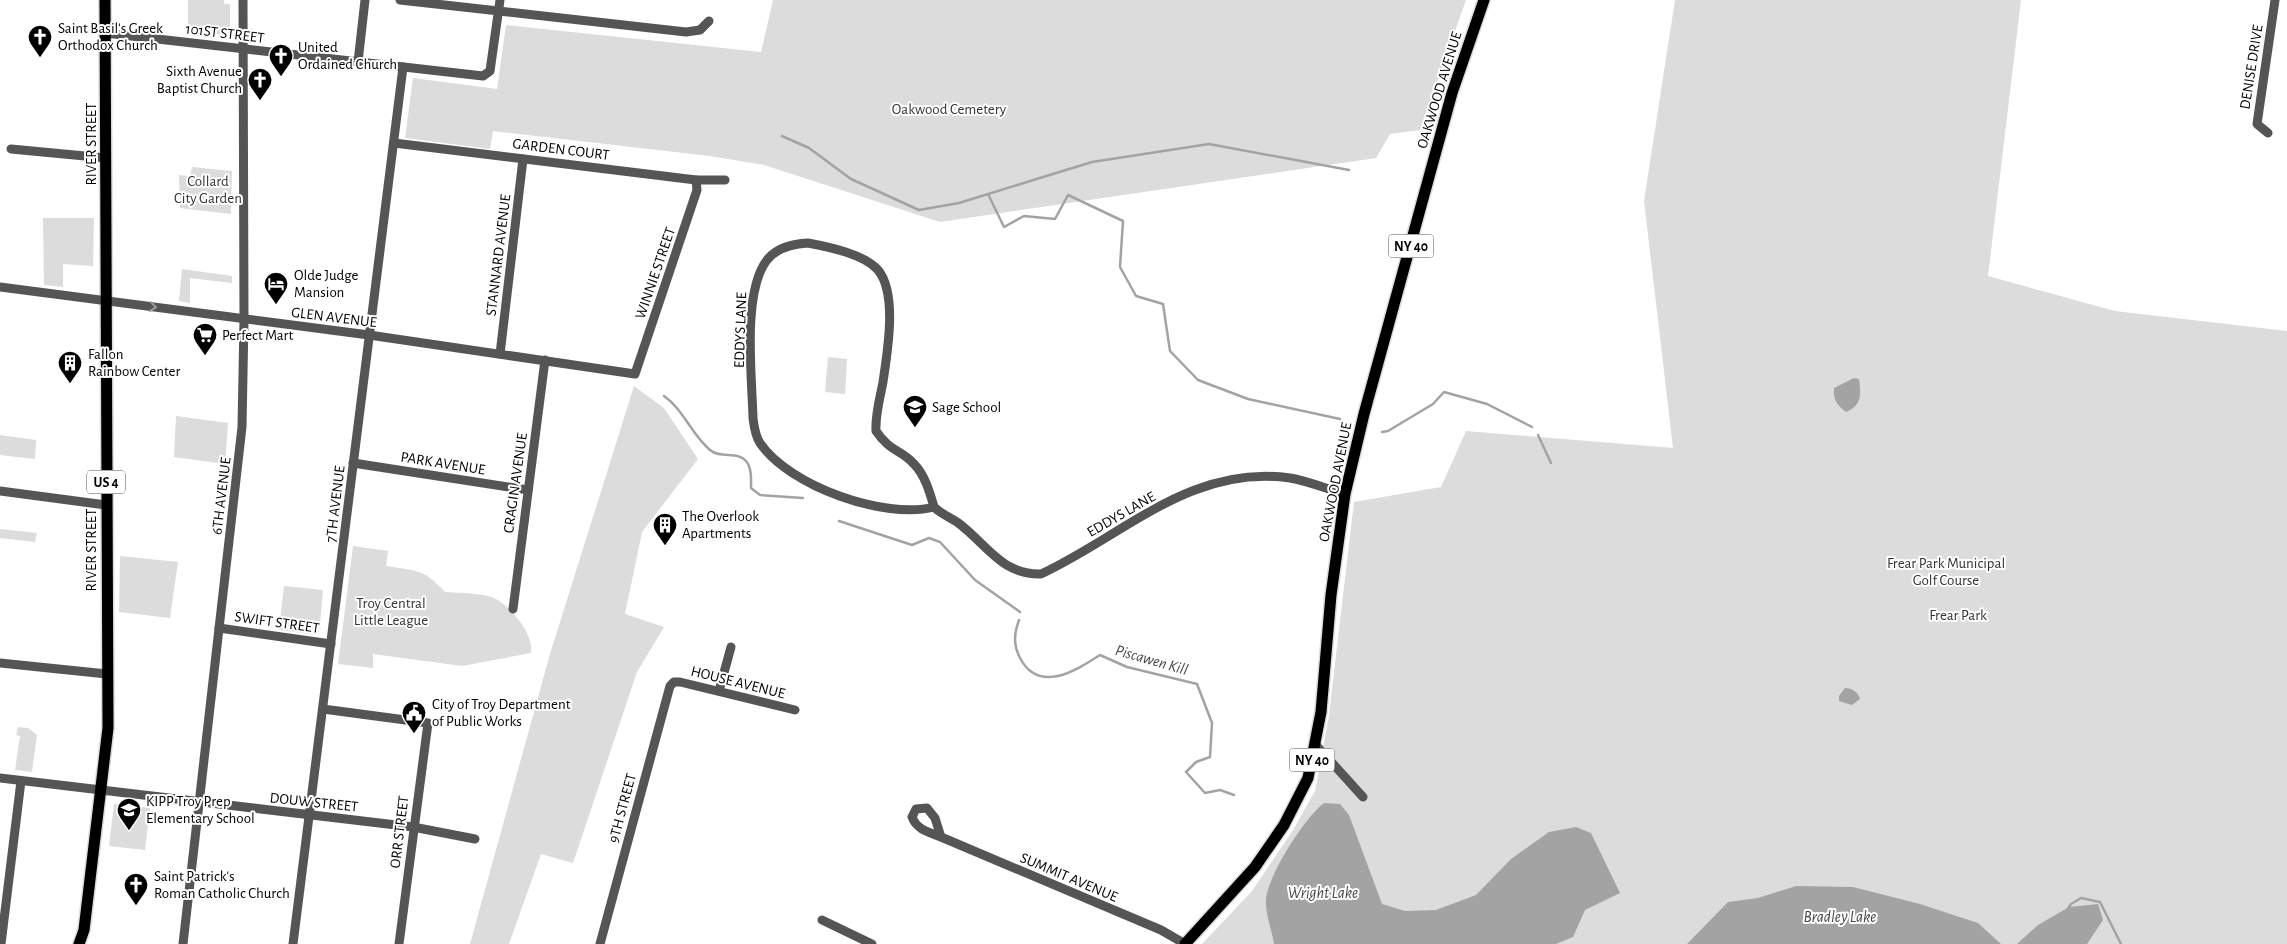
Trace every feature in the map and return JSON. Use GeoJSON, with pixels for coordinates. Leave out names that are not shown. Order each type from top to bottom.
{"type":"FeatureCollection","features":[{"type":"Feature","properties":{"kind":"main road","name":"US 4"},"geometry":{"type":"LineString","coordinates":[[104,0],[105,33]]}},
{"type":"Feature","properties":{"kind":"main road","name":"OAKWOOD AVENUE"},"geometry":{"type":"LineString","coordinates":[[1185,944],[1245,878],[1284,825],[1308,778],[1320,712],[1332,587],[1345,494],[1364,414],[1447,111],[1484,0]]}},
{"type":"Feature","properties":{"kind":"main road","name":"RIVER STREET"},"geometry":{"type":"LineString","coordinates":[[79,944],[84,930],[108,728],[105,33]]}},
{"type":"Feature","properties":{"kind":"street","name":"6TH AVENUE"},"geometry":{"type":"LineString","coordinates":[[183,944],[242,427],[244,320],[243,0]]}},
{"type":"Feature","properties":{"kind":"street"},"geometry":{"type":"LineString","coordinates":[[358,62],[365,0]]}},
{"type":"Feature","properties":{"kind":"street"},"geometry":{"type":"LineString","coordinates":[[400,0],[686,32],[700,30],[709,21]]}},
{"type":"Feature","properties":{"kind":"street"},"geometry":{"type":"LineString","coordinates":[[498,11],[500,0]]}},
{"type":"Feature","properties":{"kind":"street","name":"DENISE DRIVE"},"geometry":{"type":"LineString","coordinates":[[2268,133],[2257,124],[2275,0]]}},
{"type":"Feature","properties":{"kind":"street","name":"101ST STREET"},"geometry":{"type":"LineString","coordinates":[[105,33],[482,76],[490,71],[498,11]]}},
{"type":"Feature","properties":{"kind":"street","name":"7TH AVENUE"},"geometry":{"type":"LineString","coordinates":[[293,944],[403,67]]}},
{"type":"Feature","properties":{"kind":"street","name":"GARDEN COURT"},"geometry":{"type":"LineString","coordinates":[[394,143],[696,180],[725,180]]}},
{"type":"Feature","properties":{"kind":"street"},"geometry":{"type":"LineString","coordinates":[[11,149],[106,158]]}},
{"type":"Feature","properties":{"kind":"street","name":"STANNARD AVENUE"},"geometry":{"type":"LineString","coordinates":[[500,354],[523,159]]}},
{"type":"Feature","properties":{"kind":"street","name":"WINNIE STREET"},"geometry":{"type":"LineString","coordinates":[[635,374],[697,190],[696,180]]}},
{"type":"Feature","properties":{"kind":"street","name":"EDDYS LANE"},"geometry":{"type":"LineString","coordinates":[[934,507],[919,511],[878,508],[827,491],[784,467],[760,444],[755,432],[753,418],[751,314],[757,278],[767,260],[779,250],[792,244],[808,243],[844,251],[870,264],[882,276],[886,290],[890,339],[876,431],[892,450],[914,464],[928,488],[934,507],[957,522],[1008,567],[1026,575],[1041,574],[1183,493],[1214,483],[1236,478],[1290,478],[1345,494]]}},
{"type":"Feature","properties":{"kind":"street","name":"GLEN AVENUE"},"geometry":{"type":"LineString","coordinates":[[0,287],[370,335],[635,374]]}},
{"type":"Feature","properties":{"kind":"street","name":"CRAGIN AVENUE"},"geometry":{"type":"LineString","coordinates":[[513,609],[545,360]]}},
{"type":"Feature","properties":{"kind":"street","name":"PARK AVENUE"},"geometry":{"type":"LineString","coordinates":[[354,463],[528,490]]}},
{"type":"Feature","properties":{"kind":"street"},"geometry":{"type":"LineString","coordinates":[[0,490],[106,505]]}},
{"type":"Feature","properties":{"kind":"street","name":"SWIFT STREET"},"geometry":{"type":"LineString","coordinates":[[219,628],[331,644]]}},
{"type":"Feature","properties":{"kind":"street"},"geometry":{"type":"LineString","coordinates":[[719,691],[731,647]]}},
{"type":"Feature","properties":{"kind":"street"},"geometry":{"type":"LineString","coordinates":[[0,663],[107,674]]}},
{"type":"Feature","properties":{"kind":"street","name":"HOUSE AVENUE"},"geometry":{"type":"LineString","coordinates":[[674,682],[795,710]]}},
{"type":"Feature","properties":{"kind":"street","name":"9TH STREET"},"geometry":{"type":"LineString","coordinates":[[600,944],[670,686],[674,682]]}},
{"type":"Feature","properties":{"kind":"street","name":"ORR STREET"},"geometry":{"type":"LineString","coordinates":[[323,709],[428,723],[399,944]]}},
{"type":"Feature","properties":{"kind":"street"},"geometry":{"type":"LineString","coordinates":[[1315,744],[1363,797]]}},
{"type":"Feature","properties":{"kind":"street","name":"DOUW STREET"},"geometry":{"type":"LineString","coordinates":[[0,778],[413,827],[475,839]]}},
{"type":"Feature","properties":{"kind":"street"},"geometry":{"type":"LineString","coordinates":[[1,944],[21,780]]}},
{"type":"Feature","properties":{"kind":"street","name":"SUMMIT AVENUE"},"geometry":{"type":"LineString","coordinates":[[941,837],[1161,930],[1185,944]]}},
{"type":"Feature","properties":{"kind":"street"},"geometry":{"type":"LineString","coordinates":[[822,920],[868,942]]}},
{"type":"Feature","properties":{"kind":"street"},"geometry":{"type":"LineString","coordinates":[[83,944],[84,930]]}},
{"type":"Feature","properties":{"kind":"green space"},"geometry":{"type":"Polygon","coordinates":[[[188,0],[224,0],[224,4],[230,4],[230,36],[188,31],[188,0]]]}},
{"type":"Feature","properties":{"kind":"green space","name":"Oakwood Cemetery"},"geometry":{"type":"Polygon","coordinates":[[[773,0],[1466,0],[1420,130],[1390,134],[1376,158],[940,222],[764,165],[710,156],[493,131],[490,149],[405,138],[413,78],[497,89],[506,25],[761,52],[773,0]]]}},
{"type":"Feature","properties":{"kind":"green space","name":"Frear Park Municipal Golf Course"},"geometry":{"type":"Polygon","coordinates":[[[1675,0],[2021,0],[1988,276],[2115,311],[2287,331],[2287,944],[1202,944],[1252,891],[1293,830],[1315,791],[1329,715],[1354,502],[1441,487],[1466,431],[1673,448],[1644,201],[1675,0]]]}},
{"type":"Feature","properties":{"kind":"green space","name":"Collard City Garden"},"geometry":{"type":"Polygon","coordinates":[[[192,167],[232,171],[231,214],[180,208],[179,175],[190,176],[192,167]]]}},
{"type":"Feature","properties":{"kind":"green space"},"geometry":{"type":"Polygon","coordinates":[[[43,218],[94,218],[93,266],[63,264],[63,287],[44,285],[43,218]]]}},
{"type":"Feature","properties":{"kind":"green space"},"geometry":{"type":"Polygon","coordinates":[[[182,269],[232,276],[232,283],[190,278],[190,303],[179,301],[182,269]]]}},
{"type":"Feature","properties":{"kind":"green space"},"geometry":{"type":"Polygon","coordinates":[[[828,357],[847,359],[845,394],[825,392],[828,357]]]}},
{"type":"Feature","properties":{"kind":"green space"},"geometry":{"type":"Polygon","coordinates":[[[634,386],[664,408],[698,459],[642,532],[625,614],[664,627],[637,672],[573,863],[541,854],[509,944],[470,944],[550,654],[634,386]]]}},
{"type":"Feature","properties":{"kind":"green space"},"geometry":{"type":"Polygon","coordinates":[[[176,416],[228,423],[225,464],[174,457],[176,416]]]}},
{"type":"Feature","properties":{"kind":"green space"},"geometry":{"type":"Polygon","coordinates":[[[0,435],[36,440],[35,459],[0,455],[0,435]]]}},
{"type":"Feature","properties":{"kind":"green space"},"geometry":{"type":"Polygon","coordinates":[[[0,529],[37,533],[35,542],[0,538],[0,529]]]}},
{"type":"Feature","properties":{"kind":"green space","name":"Troy Central Little League"},"geometry":{"type":"Polygon","coordinates":[[[353,546],[388,551],[386,566],[412,570],[425,575],[445,592],[479,594],[496,599],[521,622],[529,638],[531,653],[462,666],[373,654],[373,668],[338,664],[353,546]]]}},
{"type":"Feature","properties":{"kind":"green space"},"geometry":{"type":"Polygon","coordinates":[[[120,556],[178,562],[170,618],[119,612],[120,556]]]}},
{"type":"Feature","properties":{"kind":"green space"},"geometry":{"type":"Polygon","coordinates":[[[284,586],[323,590],[320,624],[311,634],[279,630],[284,586]]]}},
{"type":"Feature","properties":{"kind":"green space"},"geometry":{"type":"Polygon","coordinates":[[[18,727],[28,728],[37,735],[32,772],[15,770],[20,736],[16,735],[18,727]]]}},
{"type":"Feature","properties":{"kind":"green space"},"geometry":{"type":"Polygon","coordinates":[[[114,804],[150,808],[145,850],[109,846],[114,804]]]}},
{"type":"Feature","properties":{"kind":"water"},"geometry":{"type":"Polygon","coordinates":[[[1854,378],[1859,379],[1859,399],[1855,406],[1846,412],[1836,402],[1834,388],[1854,378]]]}},
{"type":"Feature","properties":{"kind":"water"},"geometry":{"type":"Polygon","coordinates":[[[1845,688],[1854,691],[1860,699],[1852,705],[1839,701],[1839,696],[1845,688]]]}},
{"type":"Feature","properties":{"kind":"water","name":"Wright Lake"},"geometry":{"type":"Polygon","coordinates":[[[1324,803],[1340,804],[1349,815],[1382,904],[1405,911],[1436,910],[1476,895],[1511,859],[1549,832],[1576,827],[1591,833],[1620,893],[1585,910],[1573,937],[1556,944],[1274,944],[1267,913],[1267,892],[1279,864],[1297,834],[1324,803]]]}},
{"type":"Feature","properties":{"kind":"water","name":"Bradley Lake"},"geometry":{"type":"Polygon","coordinates":[[[1796,886],[1853,887],[1920,904],[1978,923],[2001,944],[1687,944],[1728,902],[1758,898],[1796,886]]]}},
{"type":"Feature","properties":{"kind":"water"},"geometry":{"type":"Polygon","coordinates":[[[2098,904],[2103,920],[2087,944],[2017,944],[2038,925],[2069,907],[2098,904]]]}},
{"type":"Feature","properties":{"kind":"waterway"},"geometry":{"type":"LineString","coordinates":[[782,136],[809,148],[851,179],[919,210],[959,203],[1092,162],[1209,144],[1349,170]]}},
{"type":"Feature","properties":{"kind":"waterway"},"geometry":{"type":"LineString","coordinates":[[988,194],[1004,227],[1024,216],[1055,219],[1068,195],[1123,221],[1120,267],[1136,296],[1163,304],[1170,351],[1198,380],[1248,399],[1340,419]]}},
{"type":"Feature","properties":{"kind":"waterway"},"geometry":{"type":"LineString","coordinates":[[1382,432],[1388,431],[1433,404],[1444,392],[1487,404],[1532,427]]}},
{"type":"Feature","properties":{"kind":"waterway","name":"Piscawen Kill"},"geometry":{"type":"LineString","coordinates":[[664,396],[677,408],[710,450],[714,453],[738,456],[746,461],[750,471],[751,488],[760,495],[803,498]]}},
{"type":"Feature","properties":{"kind":"waterway"},"geometry":{"type":"LineString","coordinates":[[1538,435],[1551,463]]}},
{"type":"Feature","properties":{"kind":"waterway","name":"Piscawen Kill"},"geometry":{"type":"LineString","coordinates":[[839,521],[912,545],[929,538],[940,542],[975,580],[1020,612]]}},
{"type":"Feature","properties":{"kind":"waterway","name":"Piscawen Kill"},"geometry":{"type":"LineString","coordinates":[[1019,620],[1015,639],[1016,648],[1028,669],[1037,675],[1047,677],[1058,676],[1080,667],[1100,655],[1127,667],[1197,684],[1212,723],[1210,757],[1196,762],[1186,772],[1205,793],[1220,790],[1234,795]]}},
{"type":"Feature","properties":{"kind":"waterway","name":"Piscawen Kill"},"geometry":{"type":"LineString","coordinates":[[2067,910],[2071,904],[2081,898],[2100,902],[2121,944]]}},
{"type":"Feature","properties":{"kind":"place","name":"Saint Basil's Greek Orthodox Church"},"geometry":{"type":"Point","coordinates":[40,58]}},
{"type":"Feature","properties":{"kind":"place","name":"United Ordained Church"},"geometry":{"type":"Point","coordinates":[281,77]}},
{"type":"Feature","properties":{"kind":"place","name":"Sixth Avenue Baptist Church"},"geometry":{"type":"Point","coordinates":[260,101]}},
{"type":"Feature","properties":{"kind":"place","name":"Olde Judge Mansion"},"geometry":{"type":"Point","coordinates":[276,305]}},
{"type":"Feature","properties":{"kind":"place","name":"Perfect Mart"},"geometry":{"type":"Point","coordinates":[205,356]}},
{"type":"Feature","properties":{"kind":"place","name":"Fallon Rainbow Center"},"geometry":{"type":"Point","coordinates":[70,384]}},
{"type":"Feature","properties":{"kind":"place","name":"Sage School"},"geometry":{"type":"Point","coordinates":[915,428]}},
{"type":"Feature","properties":{"kind":"place","name":"The Overlook Apartments"},"geometry":{"type":"Point","coordinates":[665,546]}},
{"type":"Feature","properties":{"kind":"place","name":"City of Troy Department of Public Works"},"geometry":{"type":"Point","coordinates":[414,734]}},
{"type":"Feature","properties":{"kind":"place","name":"KIPP Troy Prep Elementary School"},"geometry":{"type":"Point","coordinates":[129,831]}},
{"type":"Feature","properties":{"kind":"place","name":"Saint Patrick's Roman Catholic Church"},"geometry":{"type":"Point","coordinates":[136,906]}},
{"type":"Feature","properties":{"kind":"park label","name":"Frear Park"},"geometry":{"type":"Point","coordinates":[1958,615]}}]}
